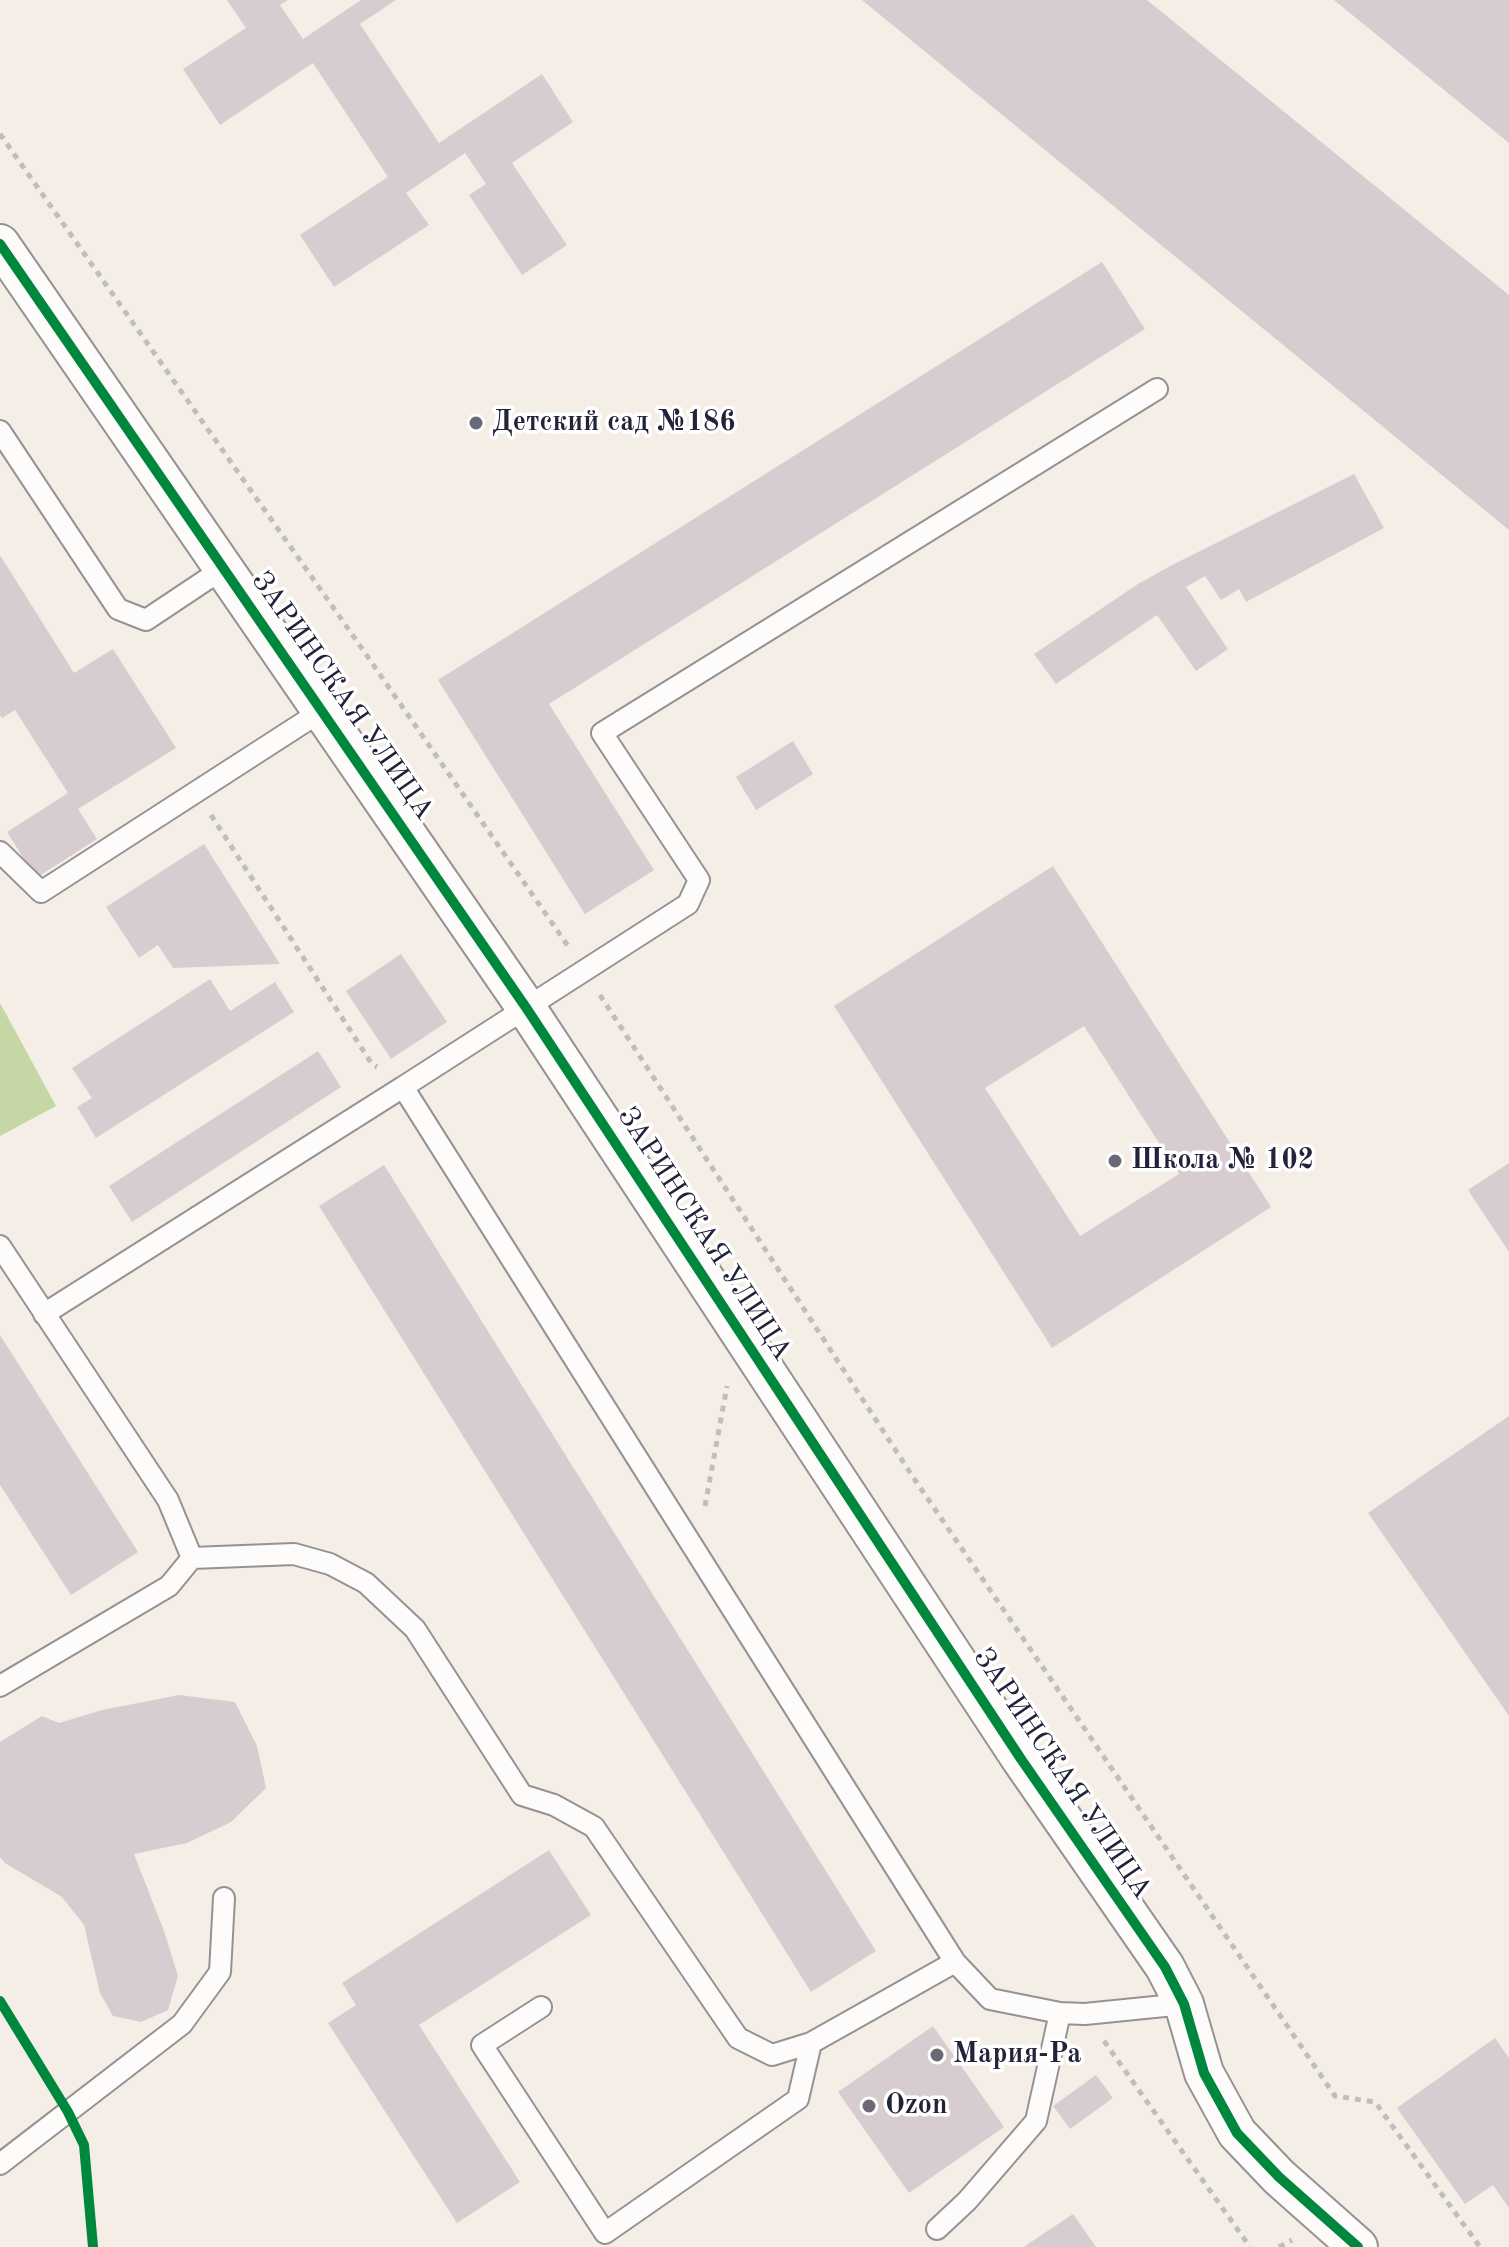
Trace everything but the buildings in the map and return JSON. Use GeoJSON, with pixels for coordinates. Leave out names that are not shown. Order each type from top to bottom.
{"type":"FeatureCollection","features":[{"type":"Feature","properties":{"kind":"street","name":"ЗАРИНСКАЯ УЛИЦА"},"geometry":{"type":"LineString","coordinates":[[0,244],[527,1009],[1021,1759],[1165,1967],[1184,2004],[1204,2073],[1237,2133],[1279,2177],[1358,2247]]}},
{"type":"Feature","properties":{"kind":"lane"},"geometry":{"type":"LineString","coordinates":[[44,1314],[586,972],[688,904],[699,880],[602,733],[1157,389]]}},
{"type":"Feature","properties":{"kind":"lane"},"geometry":{"type":"LineString","coordinates":[[0,431],[118,609],[146,620],[224,568]]}},
{"type":"Feature","properties":{"kind":"lane"},"geometry":{"type":"LineString","coordinates":[[0,852],[41,892],[323,710]]}},
{"type":"Feature","properties":{"kind":"lane"},"geometry":{"type":"LineString","coordinates":[[403,1087],[955,1962],[990,1999],[1060,2013],[1085,2014],[1184,2004]]}},
{"type":"Feature","properties":{"kind":"lane"},"geometry":{"type":"LineString","coordinates":[[0,1246],[168,1500],[192,1558]]}},
{"type":"Feature","properties":{"kind":"lane"},"geometry":{"type":"LineString","coordinates":[[0,1686],[169,1586],[192,1558],[294,1554],[330,1564],[366,1583],[415,1629],[522,1795],[554,1805],[594,1827],[738,2038],[772,2055],[811,2043],[955,1962]]}},
{"type":"Feature","properties":{"kind":"lane"},"geometry":{"type":"LineString","coordinates":[[0,2164],[182,2024],[220,1972],[224,1898]]}},
{"type":"Feature","properties":{"kind":"lane"},"geometry":{"type":"LineString","coordinates":[[541,2007],[482,2045],[605,2233],[798,2099],[811,2043]]}},
{"type":"Feature","properties":{"kind":"lane"},"geometry":{"type":"LineString","coordinates":[[937,2229],[967,2201],[1036,2121],[1060,2013]]}},
{"type":"Feature","properties":{"kind":"path"},"geometry":{"type":"LineString","coordinates":[[0,134],[586,972],[913,1477],[1335,2096],[1375,2102],[1480,2247]]}},
{"type":"Feature","properties":{"kind":"path"},"geometry":{"type":"LineString","coordinates":[[196,793],[372,1064],[403,1087]]}},
{"type":"Feature","properties":{"kind":"path"},"geometry":{"type":"LineString","coordinates":[[696,1551],[730,1372]]}},
{"type":"Feature","properties":{"kind":"path"},"geometry":{"type":"LineString","coordinates":[[1085,2014],[1250,2247]]}},
{"type":"Feature","properties":{"kind":"green space"},"geometry":{"type":"Polygon","coordinates":[[[0,1003],[56,1106],[0,1136],[0,1003]]]}},
{"type":"Feature","properties":{"kind":"cycle path"},"geometry":{"type":"LineString","coordinates":[[0,244],[527,1009],[1021,1759],[1165,1967],[1184,2004],[1204,2073],[1237,2133],[1279,2177],[1358,2247]]}},
{"type":"Feature","properties":{"kind":"cycle path"},"geometry":{"type":"LineString","coordinates":[[0,2001],[68,2112],[84,2145],[93,2247]]}},
{"type":"Feature","properties":{"kind":"place","name":"Детский сад №186"},"geometry":{"type":"Point","coordinates":[476,423]}},
{"type":"Feature","properties":{"kind":"place","name":"Школа № 102"},"geometry":{"type":"Point","coordinates":[1115,1161]}},
{"type":"Feature","properties":{"kind":"place","name":"Мария-Ра"},"geometry":{"type":"Point","coordinates":[937,2055]}},
{"type":"Feature","properties":{"kind":"place","name":"Ozon"},"geometry":{"type":"Point","coordinates":[869,2106]}}]}
